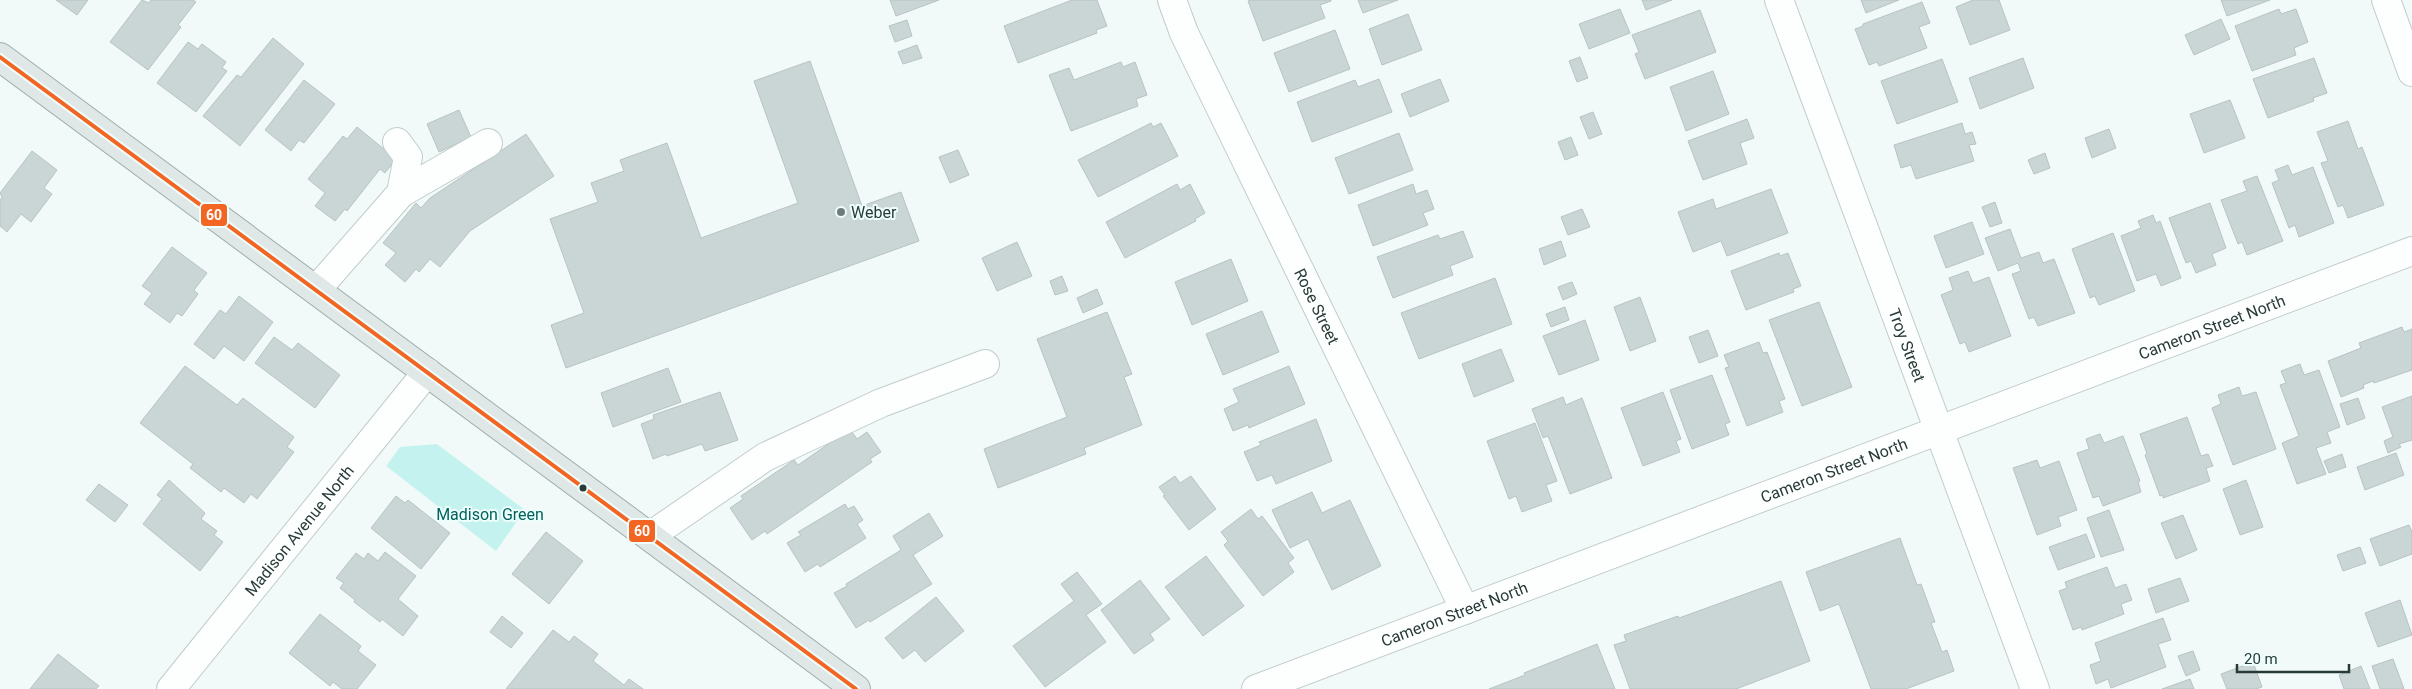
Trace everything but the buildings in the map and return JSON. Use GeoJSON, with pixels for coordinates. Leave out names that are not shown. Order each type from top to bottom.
{"type":"FeatureCollection","features":[{"type":"Feature","properties":{"kind":"main road"},"geometry":{"type":"LineString","coordinates":[[0,57],[856,689]]}},
{"type":"Feature","properties":{"kind":"street","name":"Rose Street"},"geometry":{"type":"LineString","coordinates":[[1172,0],[1184,34],[1465,610]]}},
{"type":"Feature","properties":{"kind":"street","name":"Troy Street"},"geometry":{"type":"LineString","coordinates":[[1778,0],[2035,689]]}},
{"type":"Feature","properties":{"kind":"street"},"geometry":{"type":"LineString","coordinates":[[2386,0],[2412,72]]}},
{"type":"Feature","properties":{"kind":"street"},"geometry":{"type":"LineString","coordinates":[[397,142],[408,157],[401,193]]}},
{"type":"Feature","properties":{"kind":"street"},"geometry":{"type":"LineString","coordinates":[[316,290],[401,193],[488,143]]}},
{"type":"Feature","properties":{"kind":"street","name":"Cameron Street North"},"geometry":{"type":"LineString","coordinates":[[1256,689],[2412,251]]}},
{"type":"Feature","properties":{"kind":"street"},"geometry":{"type":"LineString","coordinates":[[650,536],[765,456],[881,403],[985,364]]}},
{"type":"Feature","properties":{"kind":"street","name":"Madison Avenue North"},"geometry":{"type":"LineString","coordinates":[[171,689],[427,372]]}},
{"type":"Feature","properties":{"kind":"green space","name":"Madison Green"},"geometry":{"type":"Polygon","coordinates":[[[437,444],[525,510],[496,551],[386,466],[400,447],[437,444]]]}},
{"type":"Feature","properties":{"kind":"transit line","name":"60"},"geometry":{"type":"LineString","coordinates":[[0,57],[856,689]]}},
{"type":"Feature","properties":{"kind":"place","name":"Weber"},"geometry":{"type":"Point","coordinates":[841,212]}}]}
